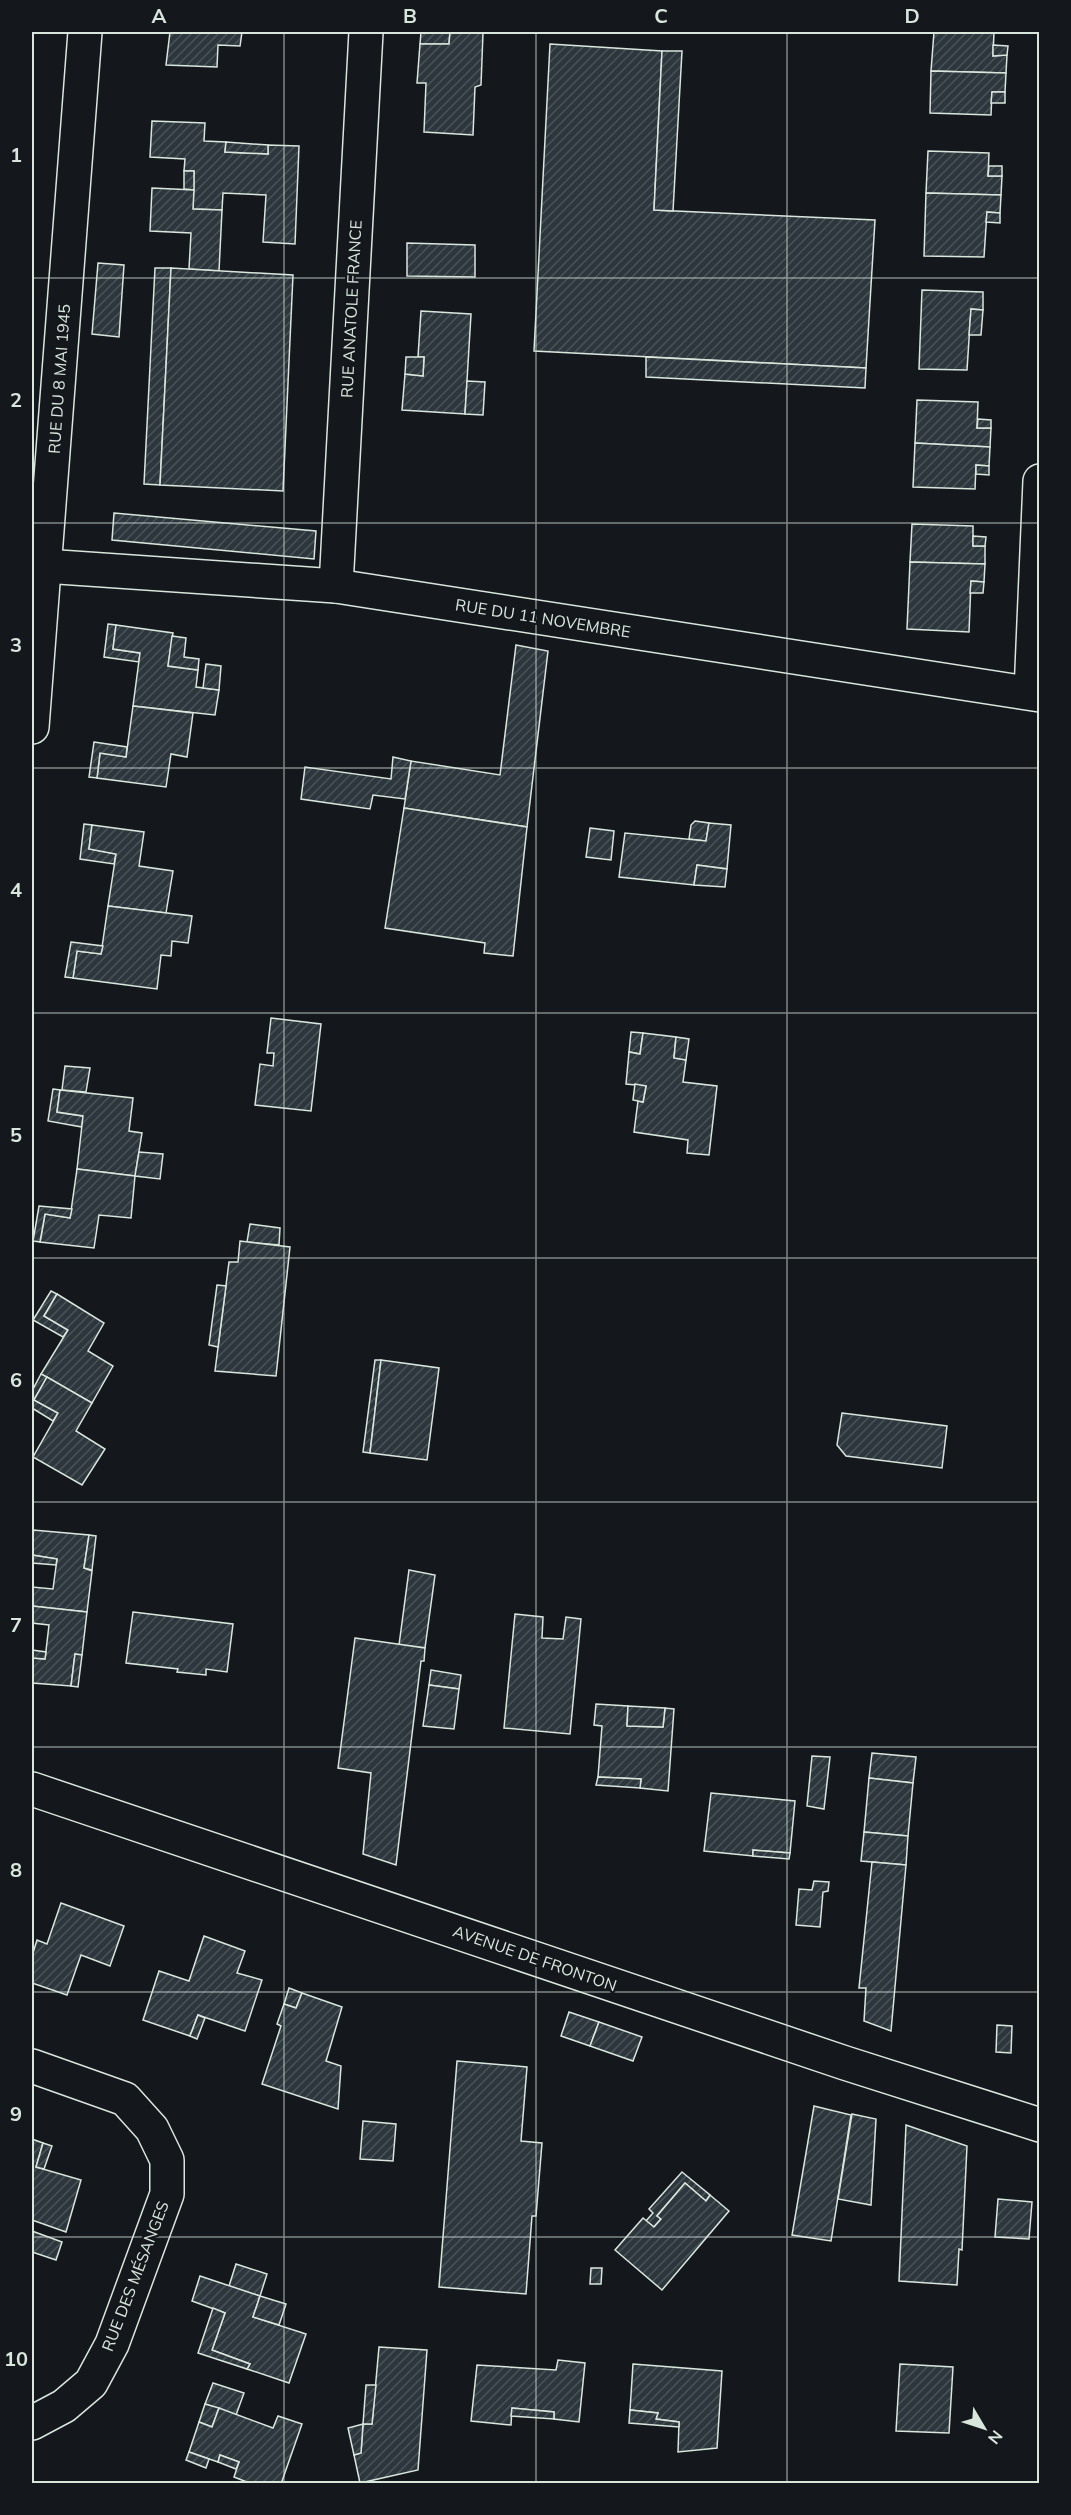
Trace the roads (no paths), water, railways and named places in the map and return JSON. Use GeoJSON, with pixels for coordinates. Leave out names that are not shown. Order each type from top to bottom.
{"type":"FeatureCollection","features":[{"type":"Feature","properties":{"kind":"street","name":"RUE DU 8 MAI 1945"},"geometry":{"type":"LineString","coordinates":[[32,727],[85,32]]}},
{"type":"Feature","properties":{"kind":"street","name":"RUE ANATOLE FRANCE"},"geometry":{"type":"LineString","coordinates":[[336,586],[366,32]]}},
{"type":"Feature","properties":{"kind":"street"},"geometry":{"type":"LineString","coordinates":[[1035,694],[1040,481]]}},
{"type":"Feature","properties":{"kind":"street","name":"RUE DU 11 NOVEMBRE"},"geometry":{"type":"LineString","coordinates":[[44,566],[336,586],[1035,694]]}},
{"type":"Feature","properties":{"kind":"street","name":"AVENUE DE FRONTON"},"geometry":{"type":"LineString","coordinates":[[32,1789],[833,2059],[1040,2125]]}},
{"type":"Feature","properties":{"kind":"street","name":"RUE DES MÉSANGES"},"geometry":{"type":"LineString","coordinates":[[32,2066],[125,2099],[152,2129],[166,2160],[167,2194],[112,2344],[91,2383],[64,2406],[32,2423]]}}]}
